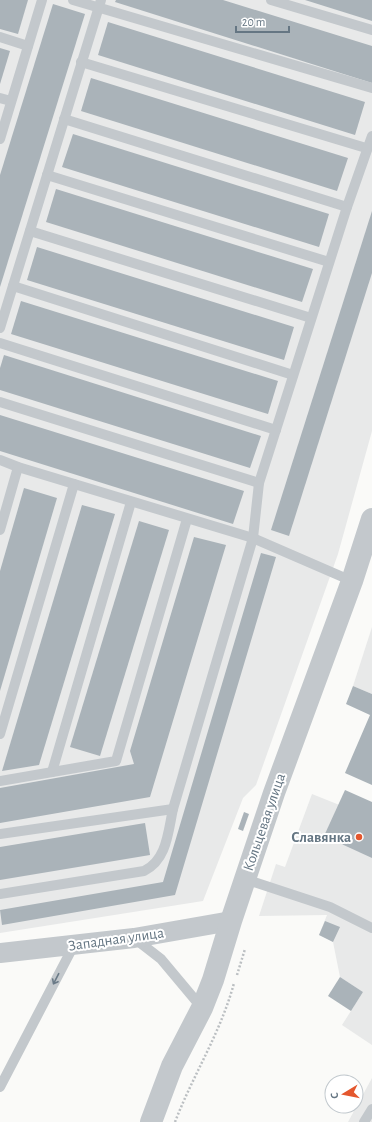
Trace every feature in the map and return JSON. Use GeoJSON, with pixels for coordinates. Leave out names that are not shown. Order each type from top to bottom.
{"type":"FeatureCollection","features":[{"type":"Feature","properties":{"kind":"street","name":"Кольцевая улица"},"geometry":{"type":"LineString","coordinates":[[151,1122],[172,1066],[202,1008],[213,980],[244,879],[291,745],[352,581],[372,519]]}},
{"type":"Feature","properties":{"kind":"street","name":"Западная улица"},"geometry":{"type":"LineString","coordinates":[[0,953],[134,938],[231,921]]}},
{"type":"Feature","properties":{"kind":"lane"},"geometry":{"type":"LineString","coordinates":[[0,139],[42,0]]}},
{"type":"Feature","properties":{"kind":"lane"},"geometry":{"type":"LineString","coordinates":[[73,0],[99,4],[372,88]]}},
{"type":"Feature","properties":{"kind":"lane"},"geometry":{"type":"LineString","coordinates":[[271,0],[372,30]]}},
{"type":"Feature","properties":{"kind":"lane"},"geometry":{"type":"LineString","coordinates":[[0,328],[99,4]]}},
{"type":"Feature","properties":{"kind":"lane"},"geometry":{"type":"LineString","coordinates":[[0,37],[28,46]]}},
{"type":"Feature","properties":{"kind":"lane"},"geometry":{"type":"LineString","coordinates":[[81,62],[366,148]]}},
{"type":"Feature","properties":{"kind":"lane"},"geometry":{"type":"LineString","coordinates":[[0,98],[11,101]]}},
{"type":"Feature","properties":{"kind":"lane"},"geometry":{"type":"LineString","coordinates":[[64,119],[347,206]]}},
{"type":"Feature","properties":{"kind":"lane"},"geometry":{"type":"LineString","coordinates":[[0,894],[144,871],[152,867],[158,861],[163,852],[173,809],[253,538],[259,483],[347,206],[366,148],[372,136]]}},
{"type":"Feature","properties":{"kind":"lane"},"geometry":{"type":"LineString","coordinates":[[47,175],[329,262]]}},
{"type":"Feature","properties":{"kind":"lane"},"geometry":{"type":"LineString","coordinates":[[30,231],[311,318]]}},
{"type":"Feature","properties":{"kind":"lane"},"geometry":{"type":"LineString","coordinates":[[13,286],[294,375]]}},
{"type":"Feature","properties":{"kind":"lane"},"geometry":{"type":"LineString","coordinates":[[0,343],[276,430]]}},
{"type":"Feature","properties":{"kind":"lane"},"geometry":{"type":"LineString","coordinates":[[0,402],[259,483]]}},
{"type":"Feature","properties":{"kind":"lane"},"geometry":{"type":"LineString","coordinates":[[0,460],[131,502],[253,538],[352,581]]}},
{"type":"Feature","properties":{"kind":"lane"},"geometry":{"type":"LineString","coordinates":[[0,530],[18,467]]}},
{"type":"Feature","properties":{"kind":"lane"},"geometry":{"type":"LineString","coordinates":[[0,734],[74,484]]}},
{"type":"Feature","properties":{"kind":"lane"},"geometry":{"type":"LineString","coordinates":[[52,772],[131,502]]}},
{"type":"Feature","properties":{"kind":"lane"},"geometry":{"type":"LineString","coordinates":[[0,781],[116,760],[187,519]]}},
{"type":"Feature","properties":{"kind":"lane"},"geometry":{"type":"LineString","coordinates":[[0,834],[173,809]]}},
{"type":"Feature","properties":{"kind":"lane"},"geometry":{"type":"LineString","coordinates":[[244,879],[330,908],[372,928]]}},
{"type":"Feature","properties":{"kind":"lane"},"geometry":{"type":"LineString","coordinates":[[134,938],[161,959],[202,1008]]}},
{"type":"Feature","properties":{"kind":"lane"},"geometry":{"type":"LineString","coordinates":[[0,1087],[74,945]]}},
{"type":"Feature","properties":{"kind":"lane"},"geometry":{"type":"LineString","coordinates":[[364,1122],[372,1109]]}},
{"type":"Feature","properties":{"kind":"shaded area"},"geometry":{"type":"Polygon","coordinates":[[[0,0],[372,0],[372,431],[338,554],[256,785],[243,798],[203,901],[0,933],[0,0]]]}},
{"type":"Feature","properties":{"kind":"shaded area"},"geometry":{"type":"Polygon","coordinates":[[[372,627],[372,694],[353,686],[372,627]]]}},
{"type":"Feature","properties":{"kind":"shaded area"},"geometry":{"type":"Polygon","coordinates":[[[312,794],[372,818],[372,1045],[342,1025],[363,992],[340,977],[333,942],[319,935],[327,915],[259,916],[276,864],[285,867],[312,794]]]}},
{"type":"Feature","properties":{"kind":"shaded area"},"geometry":{"type":"Polygon","coordinates":[[[372,1078],[372,1122],[348,1122],[352,1114],[364,1114],[364,1093],[372,1078]]]}},
{"type":"Feature","properties":{"kind":"building"},"geometry":{"type":"Polygon","coordinates":[[[0,0],[28,0],[18,34],[0,29],[0,0]]]}},
{"type":"Feature","properties":{"kind":"building"},"geometry":{"type":"Polygon","coordinates":[[[116,0],[223,0],[372,46],[372,83],[115,2],[116,0]]]}},
{"type":"Feature","properties":{"kind":"building"},"geometry":{"type":"Polygon","coordinates":[[[305,0],[372,0],[372,21],[305,0]]]}},
{"type":"Feature","properties":{"kind":"building"},"geometry":{"type":"Polygon","coordinates":[[[53,4],[85,14],[0,287],[0,175],[53,4]]]}},
{"type":"Feature","properties":{"kind":"building"},"geometry":{"type":"Polygon","coordinates":[[[108,22],[365,102],[355,135],[98,55],[108,22]]]}},
{"type":"Feature","properties":{"kind":"building"},"geometry":{"type":"Polygon","coordinates":[[[0,48],[10,51],[0,84],[0,48]]]}},
{"type":"Feature","properties":{"kind":"building"},"geometry":{"type":"Polygon","coordinates":[[[91,78],[348,158],[337,191],[81,111],[91,78]]]}},
{"type":"Feature","properties":{"kind":"building"},"geometry":{"type":"Polygon","coordinates":[[[73,134],[329,214],[319,247],[62,167],[73,134]]]}},
{"type":"Feature","properties":{"kind":"building"},"geometry":{"type":"Polygon","coordinates":[[[56,189],[313,269],[302,302],[46,222],[56,189]]]}},
{"type":"Feature","properties":{"kind":"building"},"geometry":{"type":"Polygon","coordinates":[[[372,211],[372,273],[289,536],[271,530],[372,211]]]}},
{"type":"Feature","properties":{"kind":"building"},"geometry":{"type":"Polygon","coordinates":[[[37,247],[294,327],[284,360],[27,280],[37,247]]]}},
{"type":"Feature","properties":{"kind":"building"},"geometry":{"type":"Polygon","coordinates":[[[21,301],[278,381],[268,414],[11,334],[21,301]]]}},
{"type":"Feature","properties":{"kind":"building"},"geometry":{"type":"Polygon","coordinates":[[[4,355],[261,436],[250,468],[0,390],[0,368],[4,355]]]}},
{"type":"Feature","properties":{"kind":"building"},"geometry":{"type":"Polygon","coordinates":[[[0,415],[244,491],[233,524],[0,451],[0,415]]]}},
{"type":"Feature","properties":{"kind":"building"},"geometry":{"type":"Polygon","coordinates":[[[24,488],[57,498],[0,691],[0,571],[24,488]]]}},
{"type":"Feature","properties":{"kind":"building"},"geometry":{"type":"Polygon","coordinates":[[[82,505],[115,514],[39,765],[2,771],[82,505]]]}},
{"type":"Feature","properties":{"kind":"building"},"geometry":{"type":"Polygon","coordinates":[[[139,521],[169,530],[100,756],[70,747],[139,521]]]}},
{"type":"Feature","properties":{"kind":"building"},"geometry":{"type":"Polygon","coordinates":[[[194,537],[226,545],[150,797],[0,823],[0,788],[134,764],[130,751],[194,537]]]}},
{"type":"Feature","properties":{"kind":"building"},"geometry":{"type":"Polygon","coordinates":[[[261,553],[276,557],[175,895],[2,925],[0,910],[163,882],[261,553]]]}},
{"type":"Feature","properties":{"kind":"building"},"geometry":{"type":"Polygon","coordinates":[[[353,686],[372,694],[372,785],[345,773],[370,715],[346,704],[353,686]]]}},
{"type":"Feature","properties":{"kind":"building"},"geometry":{"type":"Polygon","coordinates":[[[345,790],[372,802],[372,858],[324,836],[345,790]]]}},
{"type":"Feature","properties":{"kind":"building"},"geometry":{"type":"Polygon","coordinates":[[[244,812],[249,814],[243,831],[238,829],[244,812]]]}},
{"type":"Feature","properties":{"kind":"building"},"geometry":{"type":"Polygon","coordinates":[[[145,823],[150,855],[0,880],[0,847],[145,823]]]}},
{"type":"Feature","properties":{"kind":"building"},"geometry":{"type":"Polygon","coordinates":[[[325,921],[340,927],[333,942],[319,935],[325,921]]]}},
{"type":"Feature","properties":{"kind":"building"},"geometry":{"type":"Polygon","coordinates":[[[340,977],[363,992],[351,1011],[328,996],[340,977]]]}},
{"type":"Feature","properties":{"kind":"place","name":"Славянка"},"geometry":{"type":"Point","coordinates":[359,837]}}]}
